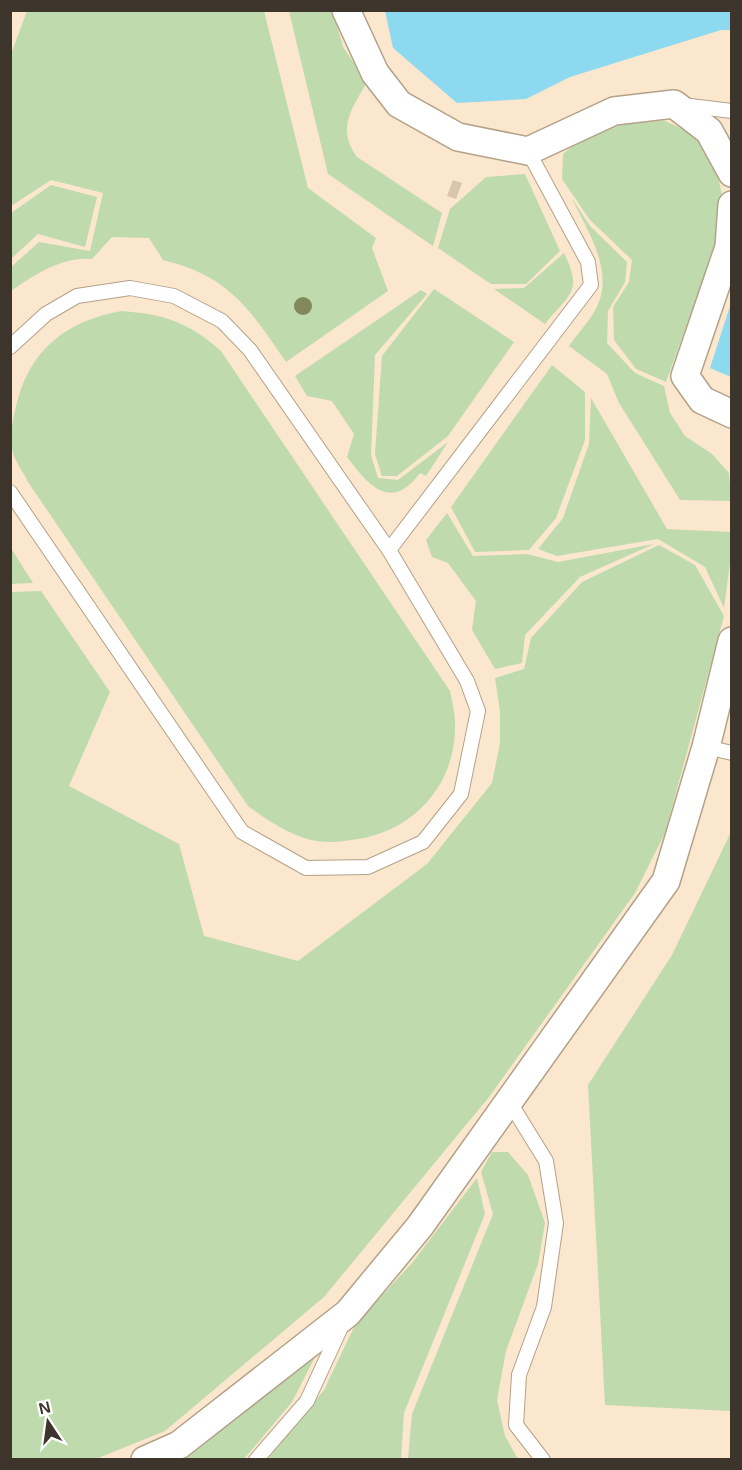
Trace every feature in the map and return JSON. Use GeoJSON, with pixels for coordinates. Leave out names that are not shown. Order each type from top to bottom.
{"type":"FeatureCollection","features":[{"type":"Feature","properties":{"kind":"street"},"geometry":{"type":"LineString","coordinates":[[346,10],[375,73],[399,104],[458,137],[528,151],[614,111],[674,104],[709,131],[732,173]]}},
{"type":"Feature","properties":{"kind":"street"},"geometry":{"type":"LineString","coordinates":[[732,205],[727,266],[685,376],[702,400],[732,414]]}},
{"type":"Feature","properties":{"kind":"street"},"geometry":{"type":"LineString","coordinates":[[145,1460],[179,1446],[348,1313],[420,1226],[666,881],[719,750],[732,641]]}},
{"type":"Feature","properties":{"kind":"lane"},"geometry":{"type":"LineString","coordinates":[[674,104],[732,111]]}},
{"type":"Feature","properties":{"kind":"lane"},"geometry":{"type":"LineString","coordinates":[[389,550],[591,285],[588,262],[528,151]]}},
{"type":"Feature","properties":{"kind":"lane"},"geometry":{"type":"LineString","coordinates":[[10,347],[46,314],[77,296],[130,288],[174,296],[222,321],[250,350],[389,550],[467,681],[478,711],[461,794],[423,842],[368,867],[306,868],[242,832],[10,492]]}},
{"type":"Feature","properties":{"kind":"lane"},"geometry":{"type":"LineString","coordinates":[[509,1101],[546,1161],[556,1223],[544,1307],[519,1375],[516,1425],[543,1460]]}},
{"type":"Feature","properties":{"kind":"lane"},"geometry":{"type":"LineString","coordinates":[[256,1460],[307,1401],[348,1313]]}},
{"type":"Feature","properties":{"kind":"green space"},"geometry":{"type":"Polygon","coordinates":[[[27,11],[264,11],[308,188],[376,238],[372,248],[388,291],[286,362],[248,310],[235,297],[205,275],[163,260],[149,238],[112,237],[92,259],[59,264],[39,273],[11,291],[11,267],[39,242],[90,251],[103,193],[51,180],[11,206],[11,54],[27,11]]]}},
{"type":"Feature","properties":{"kind":"green space"},"geometry":{"type":"Polygon","coordinates":[[[289,11],[333,11],[343,47],[367,82],[348,119],[347,128],[351,147],[357,157],[442,213],[433,246],[328,174],[289,11]]]}},
{"type":"Feature","properties":{"kind":"green space"},"geometry":{"type":"Polygon","coordinates":[[[665,121],[696,135],[715,160],[722,196],[717,241],[666,382],[636,369],[614,340],[613,307],[629,282],[632,260],[590,220],[562,179],[563,154],[585,136],[630,122],[665,121]]]}},
{"type":"Feature","properties":{"kind":"green space"},"geometry":{"type":"Polygon","coordinates":[[[525,174],[560,251],[526,284],[491,284],[438,248],[450,209],[486,177],[525,174]]]}},
{"type":"Feature","properties":{"kind":"green space"},"geometry":{"type":"Polygon","coordinates":[[[51,185],[97,197],[85,247],[38,234],[11,259],[11,213],[51,185]]]}},
{"type":"Feature","properties":{"kind":"green space"},"geometry":{"type":"Polygon","coordinates":[[[571,197],[590,226],[627,262],[625,282],[608,311],[607,343],[635,373],[664,386],[670,413],[685,436],[712,454],[729,473],[731,501],[680,500],[619,403],[607,374],[569,346],[594,311],[600,299],[602,286],[602,273],[595,246],[571,197]]]}},
{"type":"Feature","properties":{"kind":"green space"},"geometry":{"type":"Polygon","coordinates":[[[564,253],[573,276],[571,292],[545,324],[494,289],[524,288],[564,253]]]}},
{"type":"Feature","properties":{"kind":"green space"},"geometry":{"type":"Polygon","coordinates":[[[434,289],[514,342],[448,436],[397,476],[382,476],[375,454],[382,356],[434,289]]]}},
{"type":"Feature","properties":{"kind":"green space"},"geometry":{"type":"Polygon","coordinates":[[[421,290],[427,294],[375,355],[371,455],[378,478],[398,480],[448,442],[426,476],[420,473],[409,485],[390,493],[372,485],[347,457],[354,434],[332,401],[307,396],[295,376],[421,290]]]}},
{"type":"Feature","properties":{"kind":"green space"},"geometry":{"type":"Polygon","coordinates":[[[122,311],[150,314],[175,321],[198,333],[221,351],[450,691],[455,723],[454,745],[449,765],[429,800],[415,814],[398,825],[379,834],[358,839],[324,842],[289,832],[248,806],[18,464],[11,443],[13,421],[21,390],[39,356],[66,331],[101,316],[122,311]]]}},
{"type":"Feature","properties":{"kind":"green space"},"geometry":{"type":"Polygon","coordinates":[[[552,365],[585,392],[585,440],[556,518],[529,550],[475,552],[451,507],[552,365]]]}},
{"type":"Feature","properties":{"kind":"green space"},"geometry":{"type":"Polygon","coordinates":[[[591,398],[667,529],[731,532],[731,555],[724,608],[705,567],[658,539],[557,556],[538,549],[563,518],[589,444],[591,398]]]}},
{"type":"Feature","properties":{"kind":"green space"},"geometry":{"type":"Polygon","coordinates":[[[447,513],[473,556],[527,554],[558,562],[654,544],[580,577],[525,635],[522,663],[495,669],[472,630],[476,601],[448,563],[432,557],[426,540],[447,513]]]}},
{"type":"Feature","properties":{"kind":"green space"},"geometry":{"type":"Polygon","coordinates":[[[659,545],[695,565],[724,616],[665,833],[635,893],[489,1097],[324,1297],[165,1431],[96,1459],[11,1459],[11,592],[41,591],[110,692],[69,786],[179,844],[204,936],[298,961],[427,864],[492,783],[500,743],[500,711],[495,678],[524,669],[531,638],[582,582],[659,545]]]}},
{"type":"Feature","properties":{"kind":"green space"},"geometry":{"type":"Polygon","coordinates":[[[11,548],[33,583],[11,584],[11,548]]]}},
{"type":"Feature","properties":{"kind":"green space"},"geometry":{"type":"Polygon","coordinates":[[[731,832],[731,1411],[605,1405],[588,1085],[672,955],[731,832]]]}},
{"type":"Feature","properties":{"kind":"green space"},"geometry":{"type":"Polygon","coordinates":[[[492,1152],[508,1152],[528,1175],[545,1223],[538,1264],[506,1351],[497,1400],[505,1436],[518,1459],[408,1459],[412,1414],[493,1214],[481,1172],[492,1152]]]}},
{"type":"Feature","properties":{"kind":"green space"},"geometry":{"type":"Polygon","coordinates":[[[477,1178],[485,1214],[404,1413],[401,1459],[267,1460],[324,1390],[355,1325],[412,1263],[477,1178]]]}},
{"type":"Feature","properties":{"kind":"green space"},"geometry":{"type":"Polygon","coordinates":[[[316,1355],[292,1402],[244,1459],[183,1459],[316,1355]]]}},
{"type":"Feature","properties":{"kind":"water"},"geometry":{"type":"Polygon","coordinates":[[[385,11],[731,11],[731,30],[721,30],[570,77],[526,99],[457,103],[393,48],[385,11]]]}},
{"type":"Feature","properties":{"kind":"water"},"geometry":{"type":"Polygon","coordinates":[[[731,303],[731,377],[710,368],[731,303]]]}},
{"type":"Feature","properties":{"kind":"building"},"geometry":{"type":"Polygon","coordinates":[[[453,180],[462,183],[456,199],[447,196],[453,180]]]}}]}
